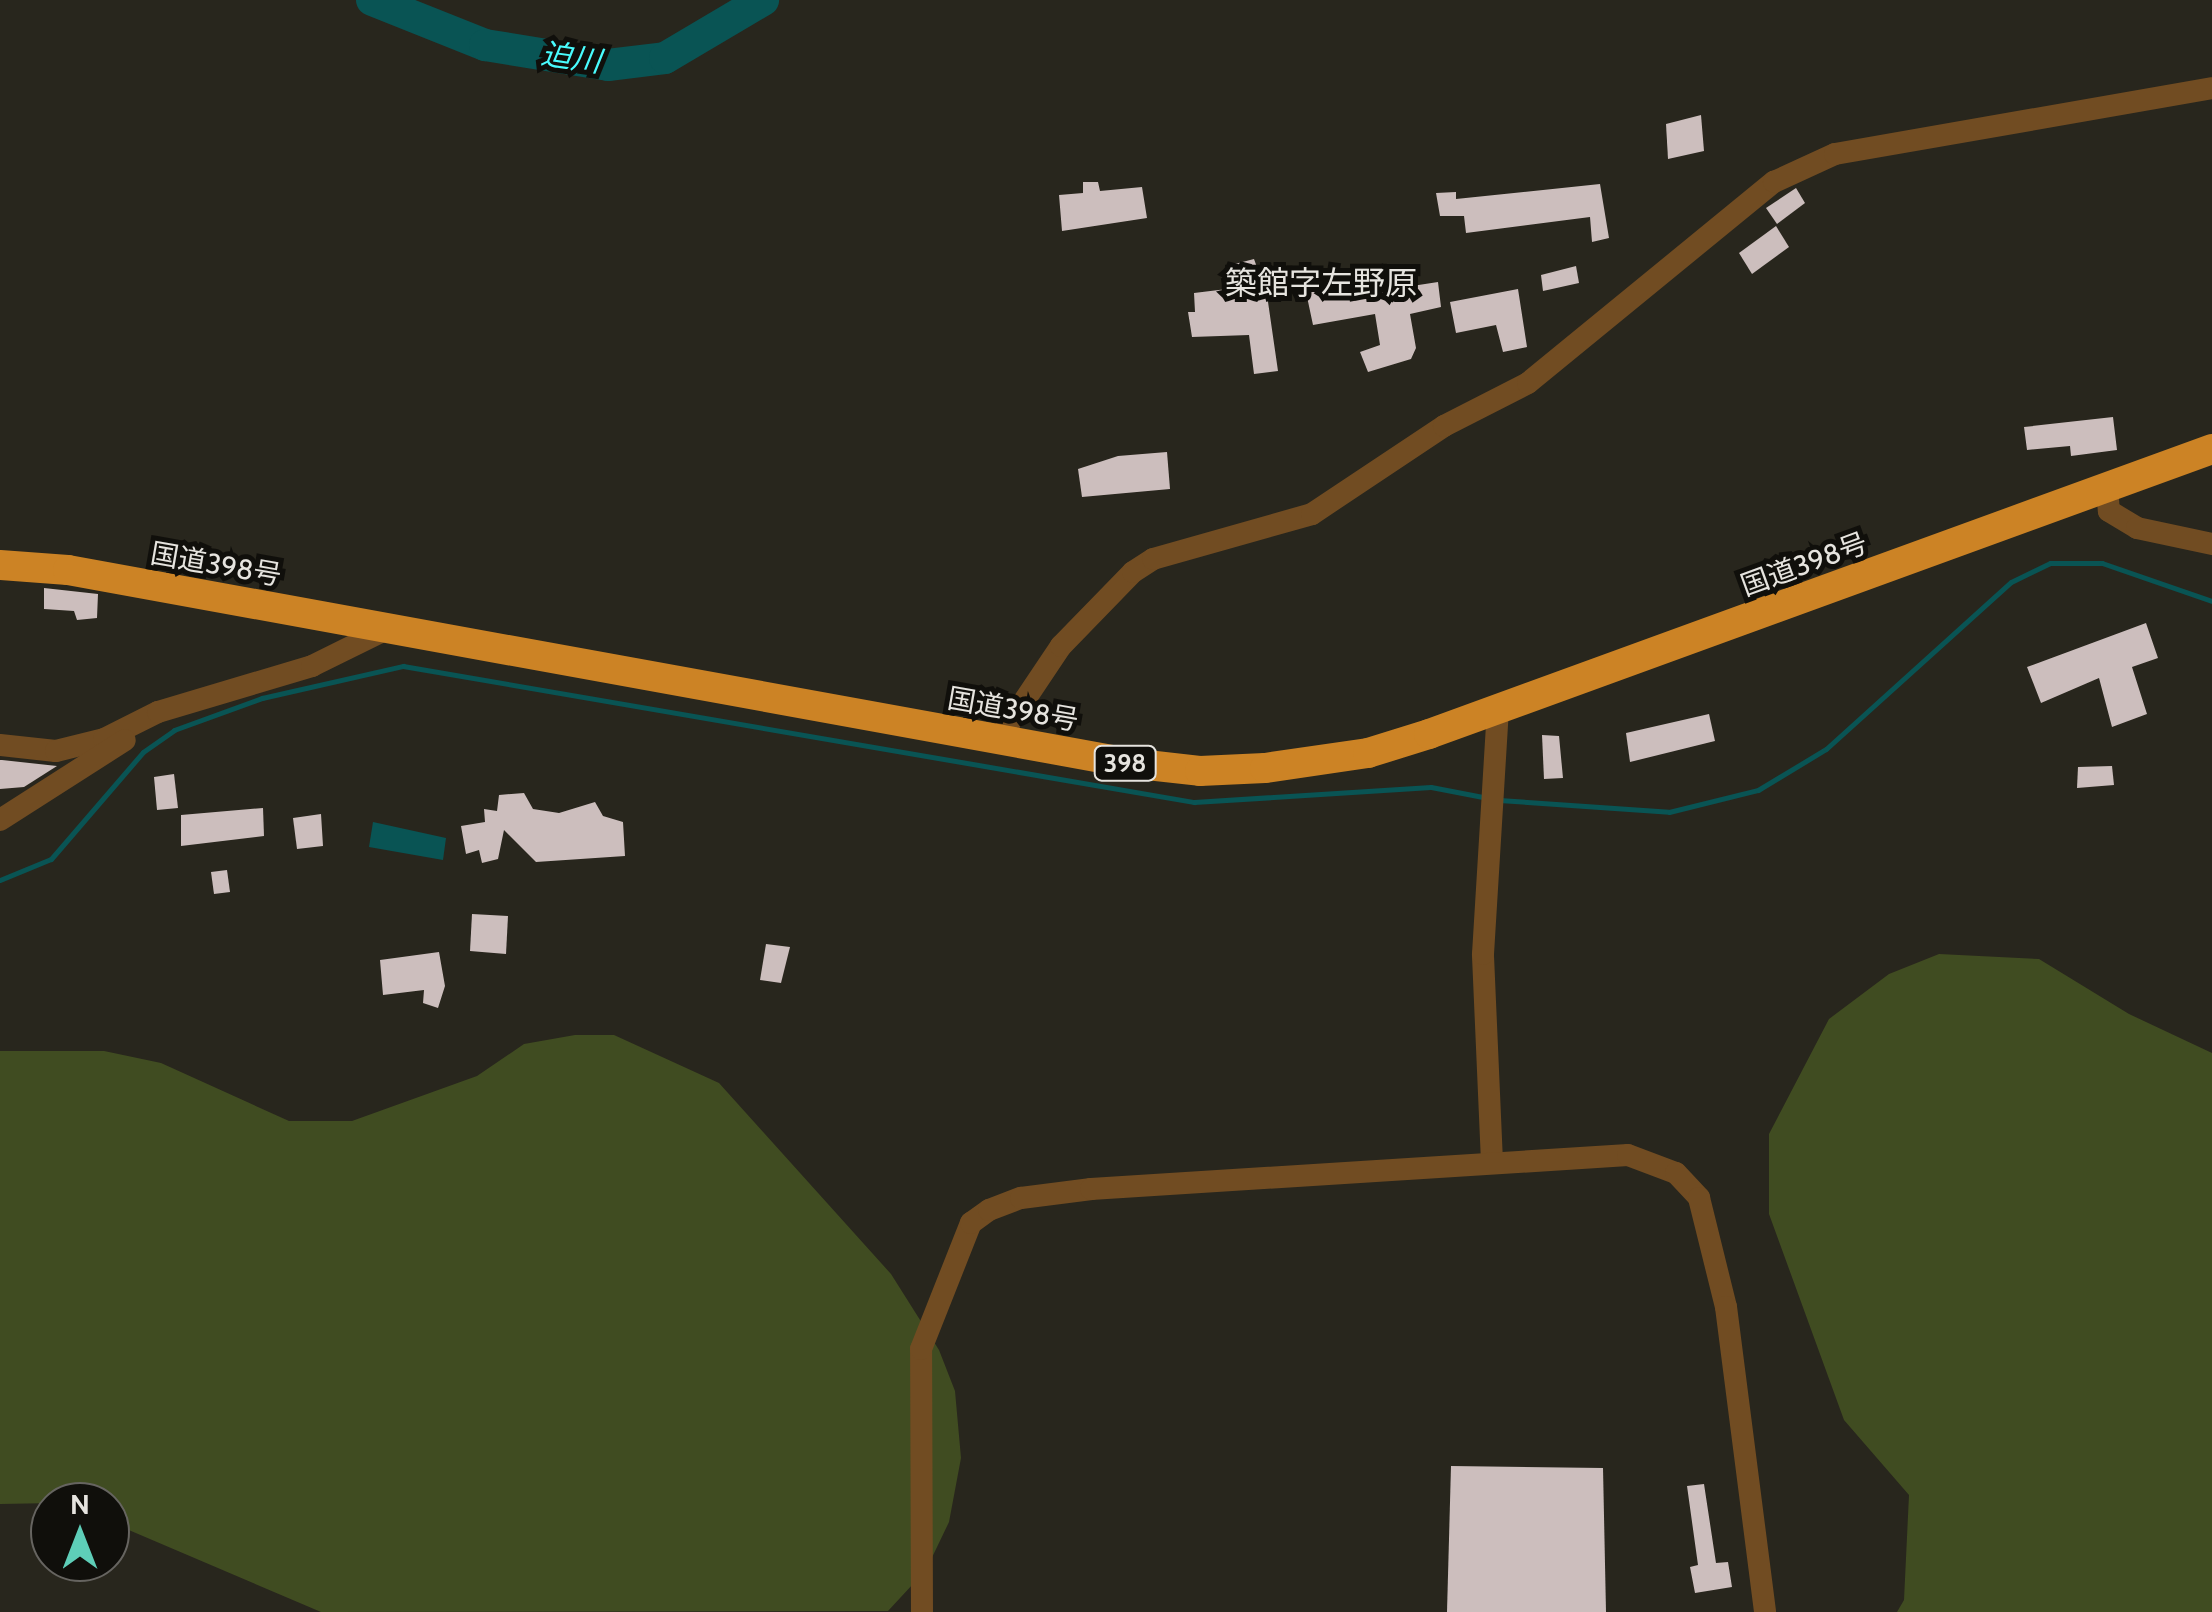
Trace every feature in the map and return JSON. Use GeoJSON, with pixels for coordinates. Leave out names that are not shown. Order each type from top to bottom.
{"type":"FeatureCollection","features":[{"type":"Feature","properties":{"kind":"highway","name":"国道398号"},"geometry":{"type":"LineString","coordinates":[[0,565],[68,570],[998,740],[1200,771],[1265,768],[1368,753],[1498,711],[2212,449]]}},
{"type":"Feature","properties":{"kind":"street"},"geometry":{"type":"LineString","coordinates":[[998,740],[1061,646],[1133,572],[1153,559],[1312,514],[1444,426],[1528,383],[1774,182],[1835,154],[2212,88]]}},
{"type":"Feature","properties":{"kind":"street"},"geometry":{"type":"LineString","coordinates":[[2107,485],[2109,511],[2137,528],[2212,544]]}},
{"type":"Feature","properties":{"kind":"street"},"geometry":{"type":"LineString","coordinates":[[0,745],[56,750],[104,739],[158,712],[312,666],[389,628]]}},
{"type":"Feature","properties":{"kind":"street"},"geometry":{"type":"LineString","coordinates":[[1492,1162],[1483,954],[1498,711]]}},
{"type":"Feature","properties":{"kind":"street"},"geometry":{"type":"LineString","coordinates":[[0,820],[118,746],[158,712]]}},
{"type":"Feature","properties":{"kind":"street"},"geometry":{"type":"LineString","coordinates":[[922,1612],[918,1368],[932,1315],[971,1223],[1020,1198],[1090,1189],[1628,1154],[1676,1174],[1699,1198],[1726,1307],[1765,1612]]}},
{"type":"Feature","properties":{"kind":"green space"},"geometry":{"type":"Polygon","coordinates":[[[1939,954],[2039,959],[2129,1014],[2212,1053],[2212,1612],[1897,1612],[1904,1600],[1909,1495],[1844,1420],[1769,1214],[1769,1134],[1829,1019],[1889,974],[1939,954]]]}},
{"type":"Feature","properties":{"kind":"green space"},"geometry":{"type":"Polygon","coordinates":[[[575,1035],[614,1035],[719,1083],[891,1274],[939,1350],[955,1391],[961,1458],[949,1522],[926,1570],[888,1611],[321,1612],[130,1531],[130,1482],[30,1482],[30,1503],[0,1504],[0,1051],[104,1051],[161,1063],[289,1121],[352,1121],[477,1076],[524,1044],[575,1035]]]}},
{"type":"Feature","properties":{"kind":"water"},"geometry":{"type":"Polygon","coordinates":[[[373,822],[446,838],[443,860],[369,847],[373,822]]]}},
{"type":"Feature","properties":{"kind":"building"},"geometry":{"type":"Polygon","coordinates":[[[1701,115],[1704,151],[1668,159],[1666,124],[1701,115]]]}},
{"type":"Feature","properties":{"kind":"building"},"geometry":{"type":"Polygon","coordinates":[[[1083,182],[1098,182],[1100,191],[1142,187],[1147,218],[1062,231],[1059,195],[1083,193],[1083,182]]]}},
{"type":"Feature","properties":{"kind":"building"},"geometry":{"type":"Polygon","coordinates":[[[1600,184],[1609,238],[1592,242],[1590,217],[1466,233],[1464,216],[1440,216],[1436,193],[1456,192],[1456,199],[1600,184]]]}},
{"type":"Feature","properties":{"kind":"building"},"geometry":{"type":"Polygon","coordinates":[[[1796,188],[1805,203],[1777,224],[1766,208],[1796,188]]]}},
{"type":"Feature","properties":{"kind":"building"},"geometry":{"type":"Polygon","coordinates":[[[1776,226],[1789,247],[1752,274],[1739,253],[1776,226]]]}},
{"type":"Feature","properties":{"kind":"building"},"geometry":{"type":"Polygon","coordinates":[[[1254,259],[1267,295],[1278,371],[1254,374],[1249,335],[1192,337],[1188,312],[1195,312],[1194,293],[1235,288],[1227,266],[1254,259]]]}},
{"type":"Feature","properties":{"kind":"building"},"geometry":{"type":"Polygon","coordinates":[[[1576,266],[1579,283],[1543,291],[1541,275],[1576,266]]]}},
{"type":"Feature","properties":{"kind":"building"},"geometry":{"type":"Polygon","coordinates":[[[1357,280],[1360,294],[1438,282],[1441,307],[1410,314],[1416,348],[1411,359],[1368,372],[1360,352],[1380,345],[1375,314],[1313,325],[1306,292],[1357,280]]]}},
{"type":"Feature","properties":{"kind":"building"},"geometry":{"type":"Polygon","coordinates":[[[1518,289],[1527,347],[1503,352],[1496,325],[1456,333],[1450,302],[1518,289]]]}},
{"type":"Feature","properties":{"kind":"building"},"geometry":{"type":"Polygon","coordinates":[[[2113,417],[2117,450],[2071,456],[2070,446],[2027,450],[2024,427],[2113,417]]]}},
{"type":"Feature","properties":{"kind":"building"},"geometry":{"type":"Polygon","coordinates":[[[1167,452],[1170,489],[1082,497],[1078,469],[1118,456],[1167,452]]]}},
{"type":"Feature","properties":{"kind":"building"},"geometry":{"type":"Polygon","coordinates":[[[44,588],[98,594],[97,618],[77,620],[74,611],[44,609],[44,588]]]}},
{"type":"Feature","properties":{"kind":"building"},"geometry":{"type":"Polygon","coordinates":[[[2146,623],[2158,658],[2132,667],[2147,714],[2112,727],[2099,678],[2041,703],[2027,667],[2146,623]]]}},
{"type":"Feature","properties":{"kind":"building"},"geometry":{"type":"Polygon","coordinates":[[[1709,714],[1715,741],[1630,762],[1626,733],[1709,714]]]}},
{"type":"Feature","properties":{"kind":"building"},"geometry":{"type":"Polygon","coordinates":[[[1542,735],[1559,736],[1563,778],[1544,779],[1542,735]]]}},
{"type":"Feature","properties":{"kind":"building"},"geometry":{"type":"Polygon","coordinates":[[[0,760],[57,766],[24,787],[0,789],[0,760]]]}},
{"type":"Feature","properties":{"kind":"building"},"geometry":{"type":"Polygon","coordinates":[[[2112,766],[2114,785],[2077,788],[2078,767],[2112,766]]]}},
{"type":"Feature","properties":{"kind":"building"},"geometry":{"type":"Polygon","coordinates":[[[174,774],[178,808],[157,810],[154,777],[174,774]]]}},
{"type":"Feature","properties":{"kind":"building"},"geometry":{"type":"Polygon","coordinates":[[[524,793],[533,809],[559,813],[595,802],[603,816],[623,822],[625,856],[536,862],[504,830],[498,859],[482,863],[479,850],[466,854],[461,826],[485,822],[484,809],[497,811],[499,795],[524,793]]]}},
{"type":"Feature","properties":{"kind":"building"},"geometry":{"type":"Polygon","coordinates":[[[263,808],[264,836],[181,846],[181,815],[263,808]]]}},
{"type":"Feature","properties":{"kind":"building"},"geometry":{"type":"Polygon","coordinates":[[[321,814],[323,846],[297,849],[293,818],[321,814]]]}},
{"type":"Feature","properties":{"kind":"building"},"geometry":{"type":"Polygon","coordinates":[[[227,870],[230,892],[214,894],[211,872],[227,870]]]}},
{"type":"Feature","properties":{"kind":"building"},"geometry":{"type":"Polygon","coordinates":[[[472,914],[508,916],[506,954],[470,951],[472,914]]]}},
{"type":"Feature","properties":{"kind":"building"},"geometry":{"type":"Polygon","coordinates":[[[766,944],[790,947],[781,983],[760,980],[766,944]]]}},
{"type":"Feature","properties":{"kind":"building"},"geometry":{"type":"Polygon","coordinates":[[[439,952],[445,986],[438,1008],[423,1003],[424,990],[383,995],[380,960],[439,952]]]}},
{"type":"Feature","properties":{"kind":"building"},"geometry":{"type":"Polygon","coordinates":[[[1451,1466],[1603,1468],[1606,1612],[1447,1612],[1451,1466]]]}},
{"type":"Feature","properties":{"kind":"building"},"geometry":{"type":"Polygon","coordinates":[[[1704,1484],[1716,1563],[1728,1562],[1732,1587],[1695,1593],[1690,1567],[1698,1565],[1687,1486],[1704,1484]]]}},
{"type":"Feature","properties":{"kind":"waterway","name":"迫川"},"geometry":{"type":"LineString","coordinates":[[372,0],[485,45],[608,65],[665,58],[763,0]]}},
{"type":"Feature","properties":{"kind":"waterway"},"geometry":{"type":"LineString","coordinates":[[1499,800],[1669,812],[1758,790],[1826,749],[2011,582],[2050,563],[2102,563],[2212,601]]}},
{"type":"Feature","properties":{"kind":"waterway"},"geometry":{"type":"LineString","coordinates":[[0,880],[51,859],[143,752],[174,730],[262,698],[403,666],[1194,802],[1431,787],[1488,798]]}},
{"type":"Feature","properties":{"kind":"district","name":"築館字左野原"},"geometry":{"type":"Point","coordinates":[1321,283]}}]}
